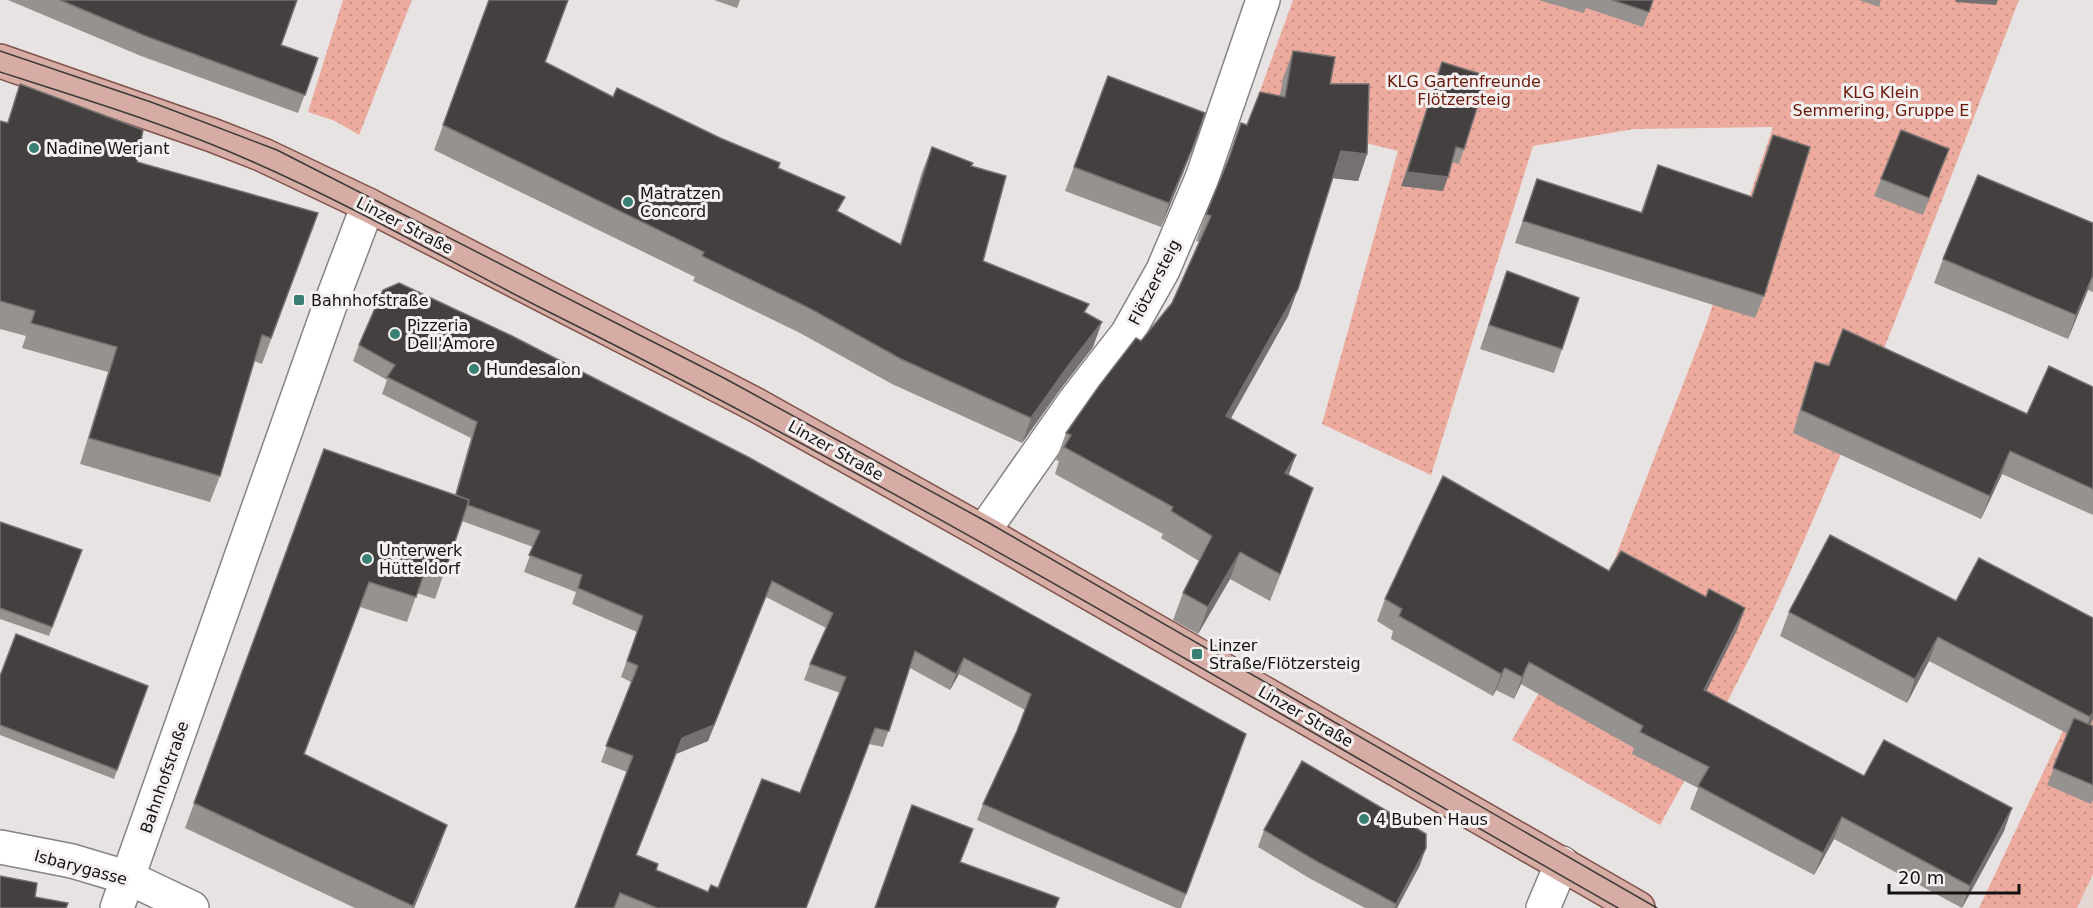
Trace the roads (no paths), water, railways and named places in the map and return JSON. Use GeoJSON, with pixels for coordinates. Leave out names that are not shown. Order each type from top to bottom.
{"type":"FeatureCollection","features":[{"type":"Feature","properties":{"kind":"main road","name":"Linzer Straße"},"geometry":{"type":"LineString","coordinates":[[0,61],[212,135],[272,159],[368,205],[756,405],[983,532],[1638,908]]}},
{"type":"Feature","properties":{"kind":"street","name":"Flötzersteig"},"geometry":{"type":"LineString","coordinates":[[983,532],[1074,402],[1127,334],[1163,270],[1202,178],[1263,0]]}},
{"type":"Feature","properties":{"kind":"street","name":"Bahnhofstraße"},"geometry":{"type":"LineString","coordinates":[[117,908],[329,308],[368,205]]}},
{"type":"Feature","properties":{"kind":"street","name":"Isbarygasse"},"geometry":{"type":"LineString","coordinates":[[0,847],[72,861],[129,878],[192,908]]}},
{"type":"Feature","properties":{"kind":"street"},"geometry":{"type":"LineString","coordinates":[[1543,908],[1562,863]]}},
{"type":"Feature","properties":{"kind":"tram line"},"geometry":{"type":"LineString","coordinates":[[0,51],[151,102],[277,150],[724,378],[989,523],[1657,908]]}},
{"type":"Feature","properties":{"kind":"tram line"},"geometry":{"type":"LineString","coordinates":[[0,72],[127,113],[189,136],[289,178],[365,216],[689,384],[957,529],[1618,908]]}},
{"type":"Feature","properties":{"kind":"place","name":"Nadine Werjant"},"geometry":{"type":"Point","coordinates":[34,148]}},
{"type":"Feature","properties":{"kind":"place","name":"Matratzen Concord"},"geometry":{"type":"Point","coordinates":[628,202]}},
{"type":"Feature","properties":{"kind":"place","name":"Bahnhofstraße"},"geometry":{"type":"Point","coordinates":[299,300]}},
{"type":"Feature","properties":{"kind":"place","name":"Pizzeria Dell'Amore"},"geometry":{"type":"Point","coordinates":[395,334]}},
{"type":"Feature","properties":{"kind":"place","name":"Hundesalon"},"geometry":{"type":"Point","coordinates":[474,369]}},
{"type":"Feature","properties":{"kind":"place","name":"Unterwerk Hütteldorf"},"geometry":{"type":"Point","coordinates":[367,559]}},
{"type":"Feature","properties":{"kind":"place","name":"Linzer Straße/Flötzersteig"},"geometry":{"type":"Point","coordinates":[1197,654]}},
{"type":"Feature","properties":{"kind":"place","name":"4 Buben Haus"},"geometry":{"type":"Point","coordinates":[1364,819]}},
{"type":"Feature","properties":{"kind":"park label","name":"KLG Gartenfreunde Flötzersteig"},"geometry":{"type":"Point","coordinates":[1464,90]}},
{"type":"Feature","properties":{"kind":"park label","name":"KLG Klein Semmering, Gruppe E"},"geometry":{"type":"Point","coordinates":[1881,101]}}]}
